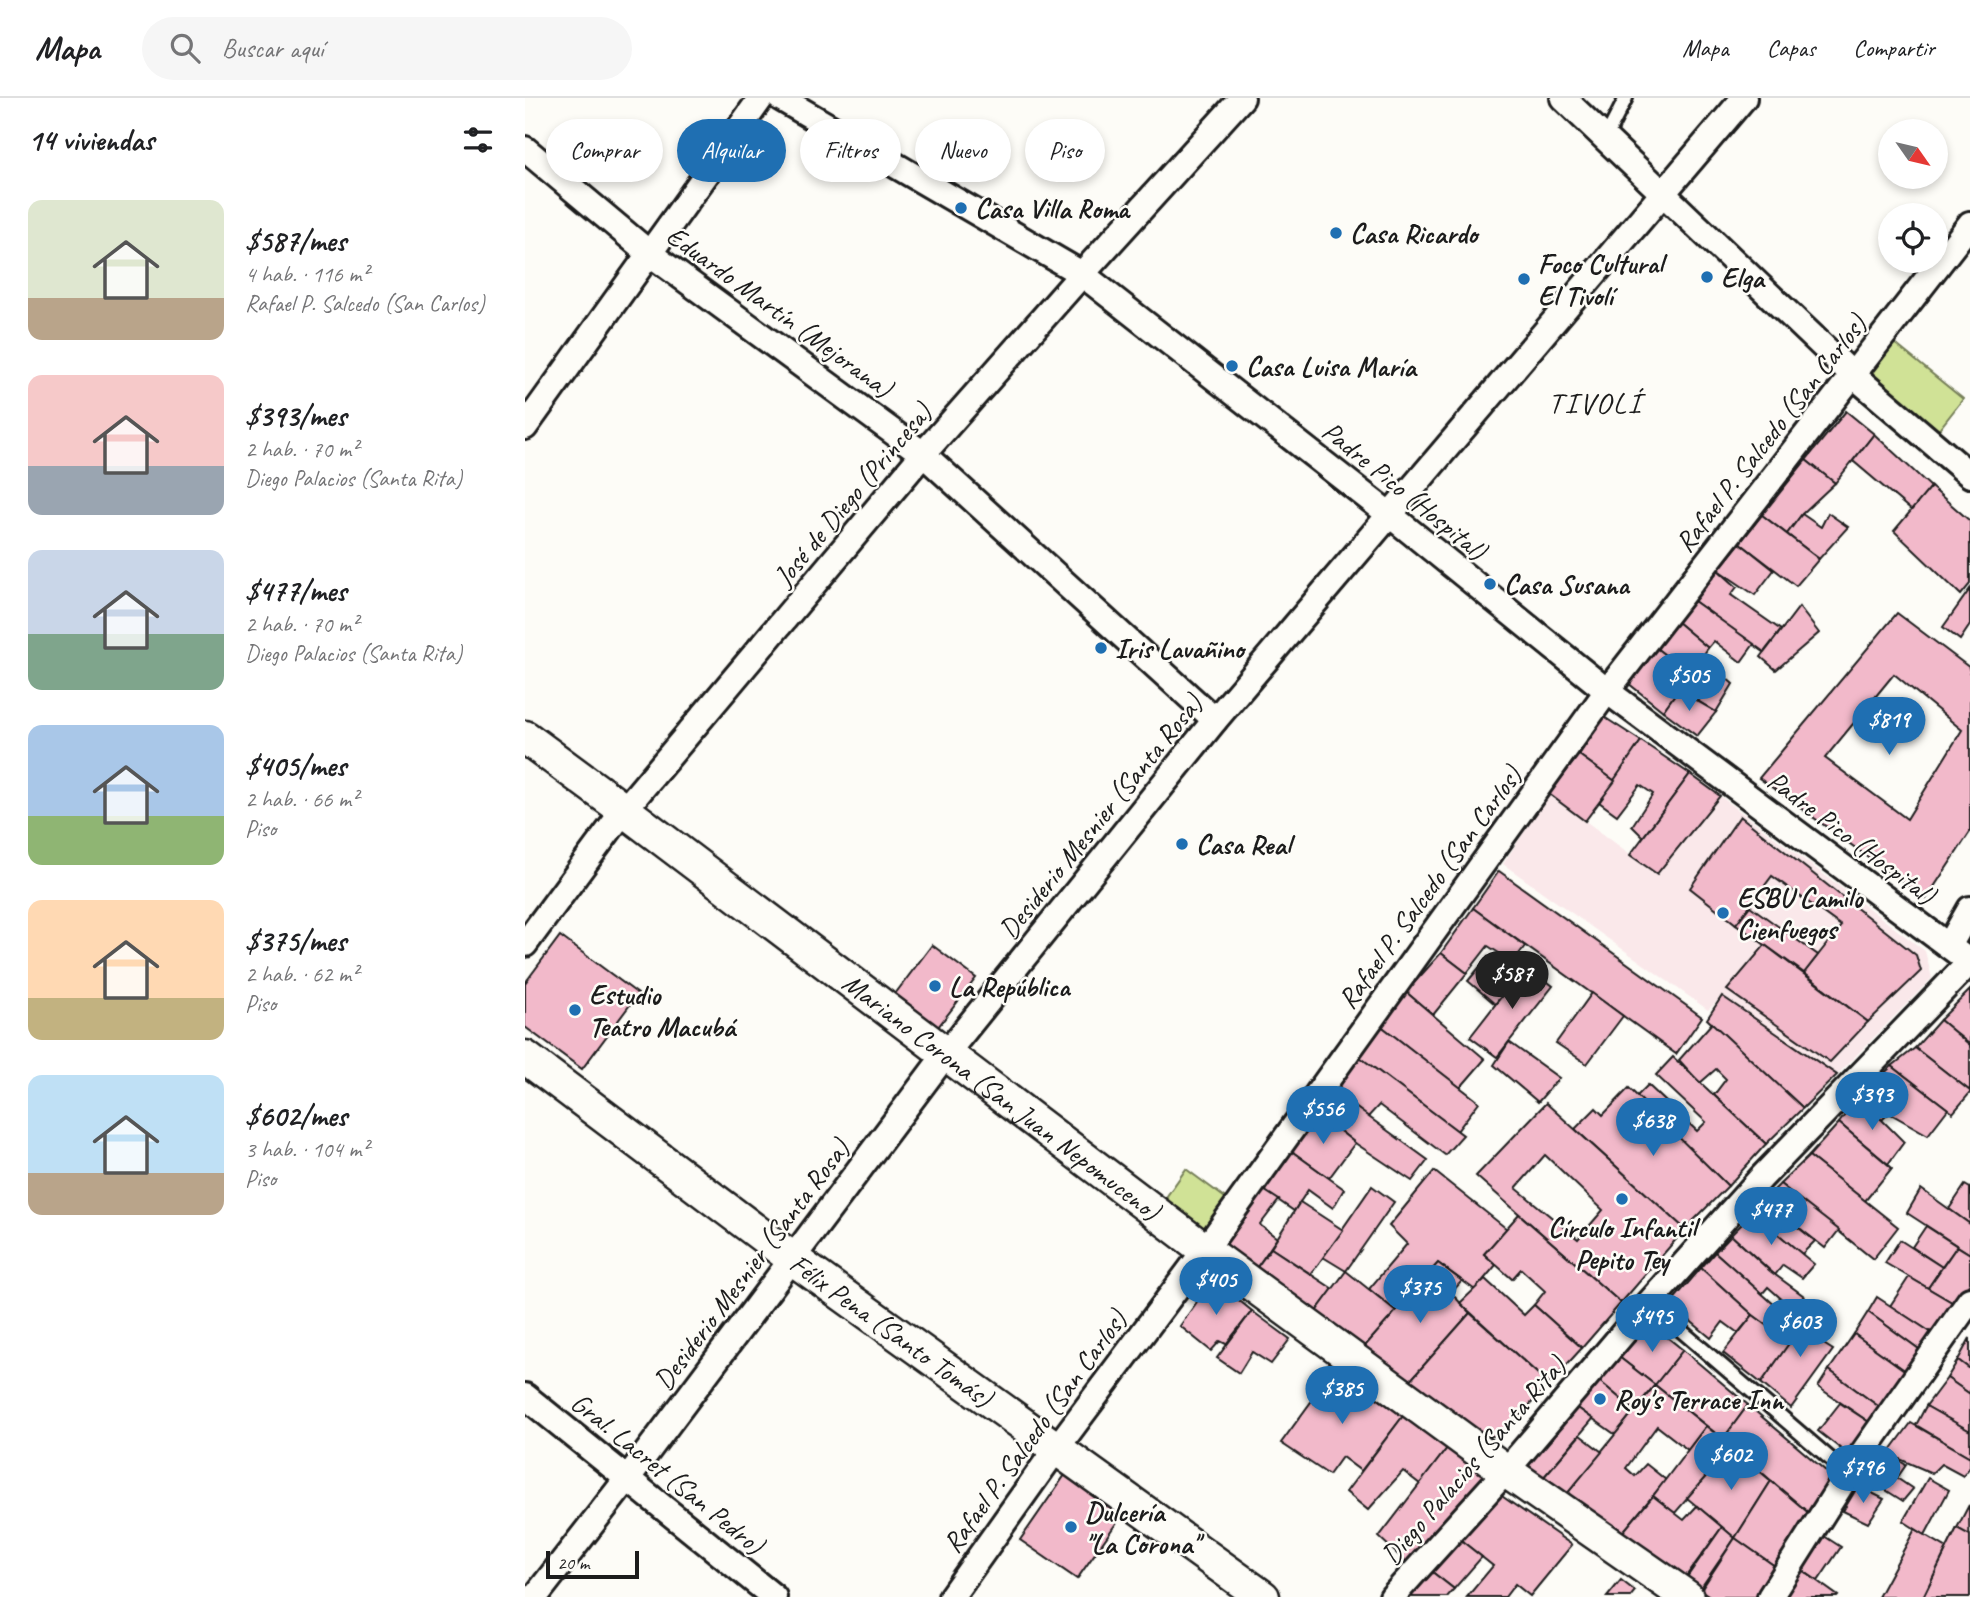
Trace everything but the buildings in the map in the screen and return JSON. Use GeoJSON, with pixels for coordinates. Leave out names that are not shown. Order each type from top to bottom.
{"type":"FeatureCollection","features":[{"type":"Feature","properties":{"kind":"street"},"geometry":{"type":"LineString","coordinates":[[525,427],[761,98]]}},
{"type":"Feature","properties":{"kind":"street","name":"Padre Pico (Hospital)"},"geometry":{"type":"LineString","coordinates":[[780,98],[1082,274],[1390,515],[1607,691],[1970,962]]}},
{"type":"Feature","properties":{"kind":"street","name":"José de Diego (Princesa)"},"geometry":{"type":"LineString","coordinates":[[525,944],[624,810],[923,454],[1242,98]]}},
{"type":"Feature","properties":{"kind":"street"},"geometry":{"type":"LineString","coordinates":[[1563,98],[1853,375],[1970,475]]}},
{"type":"Feature","properties":{"kind":"street","name":"Desiderio Mesnier (Santa Rosa)"},"geometry":{"type":"LineString","coordinates":[[535,1597],[627,1479],[945,1055],[1215,720],[1744,98]]}},
{"type":"Feature","properties":{"kind":"street","name":"Eduardo Martín (Mejorana)"},"geometry":{"type":"LineString","coordinates":[[525,149],[649,253],[923,454],[1215,720]]}},
{"type":"Feature","properties":{"kind":"street","name":"Rafael P. Salcedo (San Carlos)"},"geometry":{"type":"LineString","coordinates":[[951,1597],[1056,1449],[1205,1250],[1607,691],[1970,224]]}},
{"type":"Feature","properties":{"kind":"street","name":"Mariano Corona (San Juan Nepomuceno)"},"geometry":{"type":"LineString","coordinates":[[525,737],[1205,1250],[1506,1471],[1687,1597]]}},
{"type":"Feature","properties":{"kind":"street"},"geometry":{"type":"LineString","coordinates":[[1949,946],[1970,909]]}},
{"type":"Feature","properties":{"kind":"street","name":"Diego Palacios (Santa Rita)"},"geometry":{"type":"LineString","coordinates":[[1392,1597],[1762,1178],[1970,962]]}},
{"type":"Feature","properties":{"kind":"street","name":"Félix Pena (Santo Tomás)"},"geometry":{"type":"LineString","coordinates":[[525,1057],[793,1259],[1263,1597]]}},
{"type":"Feature","properties":{"kind":"street"},"geometry":{"type":"LineString","coordinates":[[1770,1597],[1848,1474],[1970,1300]]}},
{"type":"Feature","properties":{"kind":"street","name":"Gral. Lacret (San Pedro)"},"geometry":{"type":"LineString","coordinates":[[525,1396],[774,1597]]}},
{"type":"Feature","properties":{"kind":"lane"},"geometry":{"type":"LineString","coordinates":[[1606,137],[1626,98]]}},
{"type":"Feature","properties":{"kind":"lane"},"geometry":{"type":"LineString","coordinates":[[1649,1303],[1848,1474]]}},
{"type":"Feature","properties":{"kind":"shaded area","name":"ESBU Camilo Cienfuegos"},"geometry":{"type":"Polygon","coordinates":[[[1549,794],[1657,874],[1720,796],[1925,951],[1932,978],[1837,1075],[1723,996],[1708,1010],[1503,864],[1549,794]]]}},
{"type":"Feature","properties":{"kind":"green space"},"geometry":{"type":"Polygon","coordinates":[[[1893,342],[1963,399],[1937,432],[1867,375],[1893,342]]]}},
{"type":"Feature","properties":{"kind":"green space"},"geometry":{"type":"Polygon","coordinates":[[[1186,1169],[1228,1200],[1204,1232],[1162,1203],[1186,1169]]]}},
{"type":"Feature","properties":{"kind":"place","name":"Casa Villa Roma"},"geometry":{"type":"Point","coordinates":[961,208]}},
{"type":"Feature","properties":{"kind":"place","name":"Casa Ricardo"},"geometry":{"type":"Point","coordinates":[1336,233]}},
{"type":"Feature","properties":{"kind":"place","name":"Elga"},"geometry":{"type":"Point","coordinates":[1707,277]}},
{"type":"Feature","properties":{"kind":"place","name":"Foco Cultural El Tivolí"},"geometry":{"type":"Point","coordinates":[1524,279]}},
{"type":"Feature","properties":{"kind":"place","name":"Casa Luisa María"},"geometry":{"type":"Point","coordinates":[1232,366]}},
{"type":"Feature","properties":{"kind":"place","name":"Casa Susana"},"geometry":{"type":"Point","coordinates":[1490,584]}},
{"type":"Feature","properties":{"kind":"place","name":"Iris Lavañino"},"geometry":{"type":"Point","coordinates":[1101,648]}},
{"type":"Feature","properties":{"kind":"place","name":"Casa Real"},"geometry":{"type":"Point","coordinates":[1182,844]}},
{"type":"Feature","properties":{"kind":"place","name":"ESBU Camilo Cienfuegos"},"geometry":{"type":"Point","coordinates":[1723,913]}},
{"type":"Feature","properties":{"kind":"place","name":"La República"},"geometry":{"type":"Point","coordinates":[935,986]}},
{"type":"Feature","properties":{"kind":"place","name":"Estudio Teatro Macubá"},"geometry":{"type":"Point","coordinates":[575,1010]}},
{"type":"Feature","properties":{"kind":"place","name":"Círculo Infantil Pepito Tey"},"geometry":{"type":"Point","coordinates":[1622,1199]}},
{"type":"Feature","properties":{"kind":"place","name":"Roy's Terrace Inn"},"geometry":{"type":"Point","coordinates":[1600,1399]}},
{"type":"Feature","properties":{"kind":"place","name":"Dulcería \"La Corona\""},"geometry":{"type":"Point","coordinates":[1071,1527]}},
{"type":"Feature","properties":{"kind":"district","name":"TIVOLÍ"},"geometry":{"type":"Point","coordinates":[1595,403]}}]}
